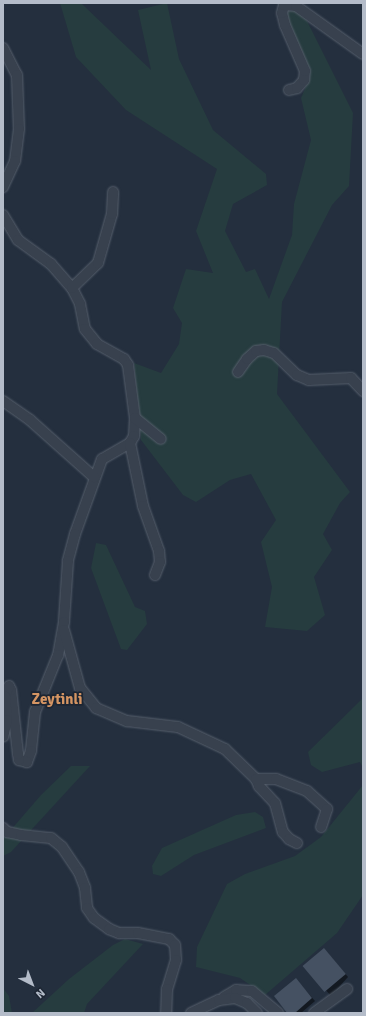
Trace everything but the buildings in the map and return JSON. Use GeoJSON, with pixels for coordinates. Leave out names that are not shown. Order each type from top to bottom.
{"type":"FeatureCollection","features":[{"type":"Feature","properties":{"kind":"street"},"geometry":{"type":"LineString","coordinates":[[289,90],[297,88],[305,71],[282,13],[284,4],[296,6],[363,54]]}},
{"type":"Feature","properties":{"kind":"street"},"geometry":{"type":"LineString","coordinates":[[3,48],[16,75],[19,129],[15,161],[3,187]]}},
{"type":"Feature","properties":{"kind":"street"},"geometry":{"type":"LineString","coordinates":[[72,288],[98,263],[112,214],[113,192]]}},
{"type":"Feature","properties":{"kind":"street"},"geometry":{"type":"LineString","coordinates":[[3,215],[18,240],[51,264],[72,288],[80,304],[85,329],[97,344],[124,359],[128,366],[135,418],[134,436],[130,443],[102,459],[94,478],[68,561],[63,628],[56,661],[35,712],[31,751],[27,762],[19,760],[11,690],[6,682]]}},
{"type":"Feature","properties":{"kind":"street"},"geometry":{"type":"LineString","coordinates":[[238,372],[247,359],[256,351],[264,350],[274,353],[297,376],[309,380],[351,378],[363,391]]}},
{"type":"Feature","properties":{"kind":"street"},"geometry":{"type":"LineString","coordinates":[[3,401],[30,420],[94,478]]}},
{"type":"Feature","properties":{"kind":"street"},"geometry":{"type":"LineString","coordinates":[[135,418],[160,439]]}},
{"type":"Feature","properties":{"kind":"street"},"geometry":{"type":"LineString","coordinates":[[130,443],[143,506],[159,551],[160,562],[155,575]]}},
{"type":"Feature","properties":{"kind":"street"},"geometry":{"type":"LineString","coordinates":[[63,628],[80,688],[96,708],[127,721],[178,727],[224,749],[256,779],[260,786],[275,803],[283,832],[289,839],[297,843]]}},
{"type":"Feature","properties":{"kind":"street"},"geometry":{"type":"LineString","coordinates":[[3,737],[7,720],[5,696],[6,682]]}},
{"type":"Feature","properties":{"kind":"street"},"geometry":{"type":"LineString","coordinates":[[256,779],[276,779],[307,791],[317,798],[327,809],[321,827]]}},
{"type":"Feature","properties":{"kind":"street"},"geometry":{"type":"LineString","coordinates":[[3,828],[7,832],[20,835],[51,838],[62,847],[79,872],[85,888],[87,908],[94,918],[118,933],[138,933],[169,939],[175,945],[176,960],[167,989],[166,1013]]}},
{"type":"Feature","properties":{"kind":"street"},"geometry":{"type":"LineString","coordinates":[[314,1013],[347,988]]}},
{"type":"Feature","properties":{"kind":"street"},"geometry":{"type":"LineString","coordinates":[[191,1013],[236,990],[252,991],[278,1013]]}},
{"type":"Feature","properties":{"kind":"street"},"geometry":{"type":"LineString","coordinates":[[219,1000],[235,998],[247,1003],[257,1013]]}},
{"type":"Feature","properties":{"kind":"green space"},"geometry":{"type":"Polygon","coordinates":[[[60,3],[82,4],[151,70],[138,10],[167,3],[179,59],[213,130],[266,174],[267,185],[233,204],[225,231],[246,272],[255,269],[269,299],[292,235],[294,204],[311,140],[301,98],[310,77],[277,3],[298,3],[353,113],[349,186],[332,205],[282,302],[277,394],[350,492],[340,503],[323,534],[332,550],[314,577],[325,615],[307,631],[265,627],[272,587],[261,542],[276,520],[251,474],[230,480],[196,502],[183,495],[141,440],[134,363],[161,373],[179,344],[182,323],[173,308],[186,269],[213,273],[196,231],[217,169],[126,110],[76,57],[60,3]]]}},
{"type":"Feature","properties":{"kind":"green space"},"geometry":{"type":"Polygon","coordinates":[[[96,543],[106,545],[135,607],[145,611],[147,624],[127,650],[121,649],[91,568],[96,543]]]}},
{"type":"Feature","properties":{"kind":"green space"},"geometry":{"type":"Polygon","coordinates":[[[363,698],[363,768],[360,762],[322,772],[311,765],[308,752],[363,698]]]}},
{"type":"Feature","properties":{"kind":"green space"},"geometry":{"type":"Polygon","coordinates":[[[71,766],[90,766],[11,852],[3,856],[3,839],[41,795],[71,766]]]}},
{"type":"Feature","properties":{"kind":"green space"},"geometry":{"type":"Polygon","coordinates":[[[363,785],[363,895],[337,933],[265,995],[240,978],[196,967],[197,947],[227,884],[245,874],[295,856],[321,837],[363,785]]]}},
{"type":"Feature","properties":{"kind":"green space"},"geometry":{"type":"Polygon","coordinates":[[[255,812],[263,817],[266,828],[194,855],[161,876],[153,874],[152,866],[162,848],[236,815],[255,812]]]}},
{"type":"Feature","properties":{"kind":"green space"},"geometry":{"type":"Polygon","coordinates":[[[125,939],[143,944],[87,1004],[84,1013],[32,1013],[69,979],[113,945],[125,939]]]}},
{"type":"Feature","properties":{"kind":"green space"},"geometry":{"type":"Polygon","coordinates":[[[3,988],[9,996],[12,1013],[3,1013],[3,988]]]}},
{"type":"Feature","properties":{"kind":"district","name":"Zeytinli"},"geometry":{"type":"Point","coordinates":[57,700]}}]}
